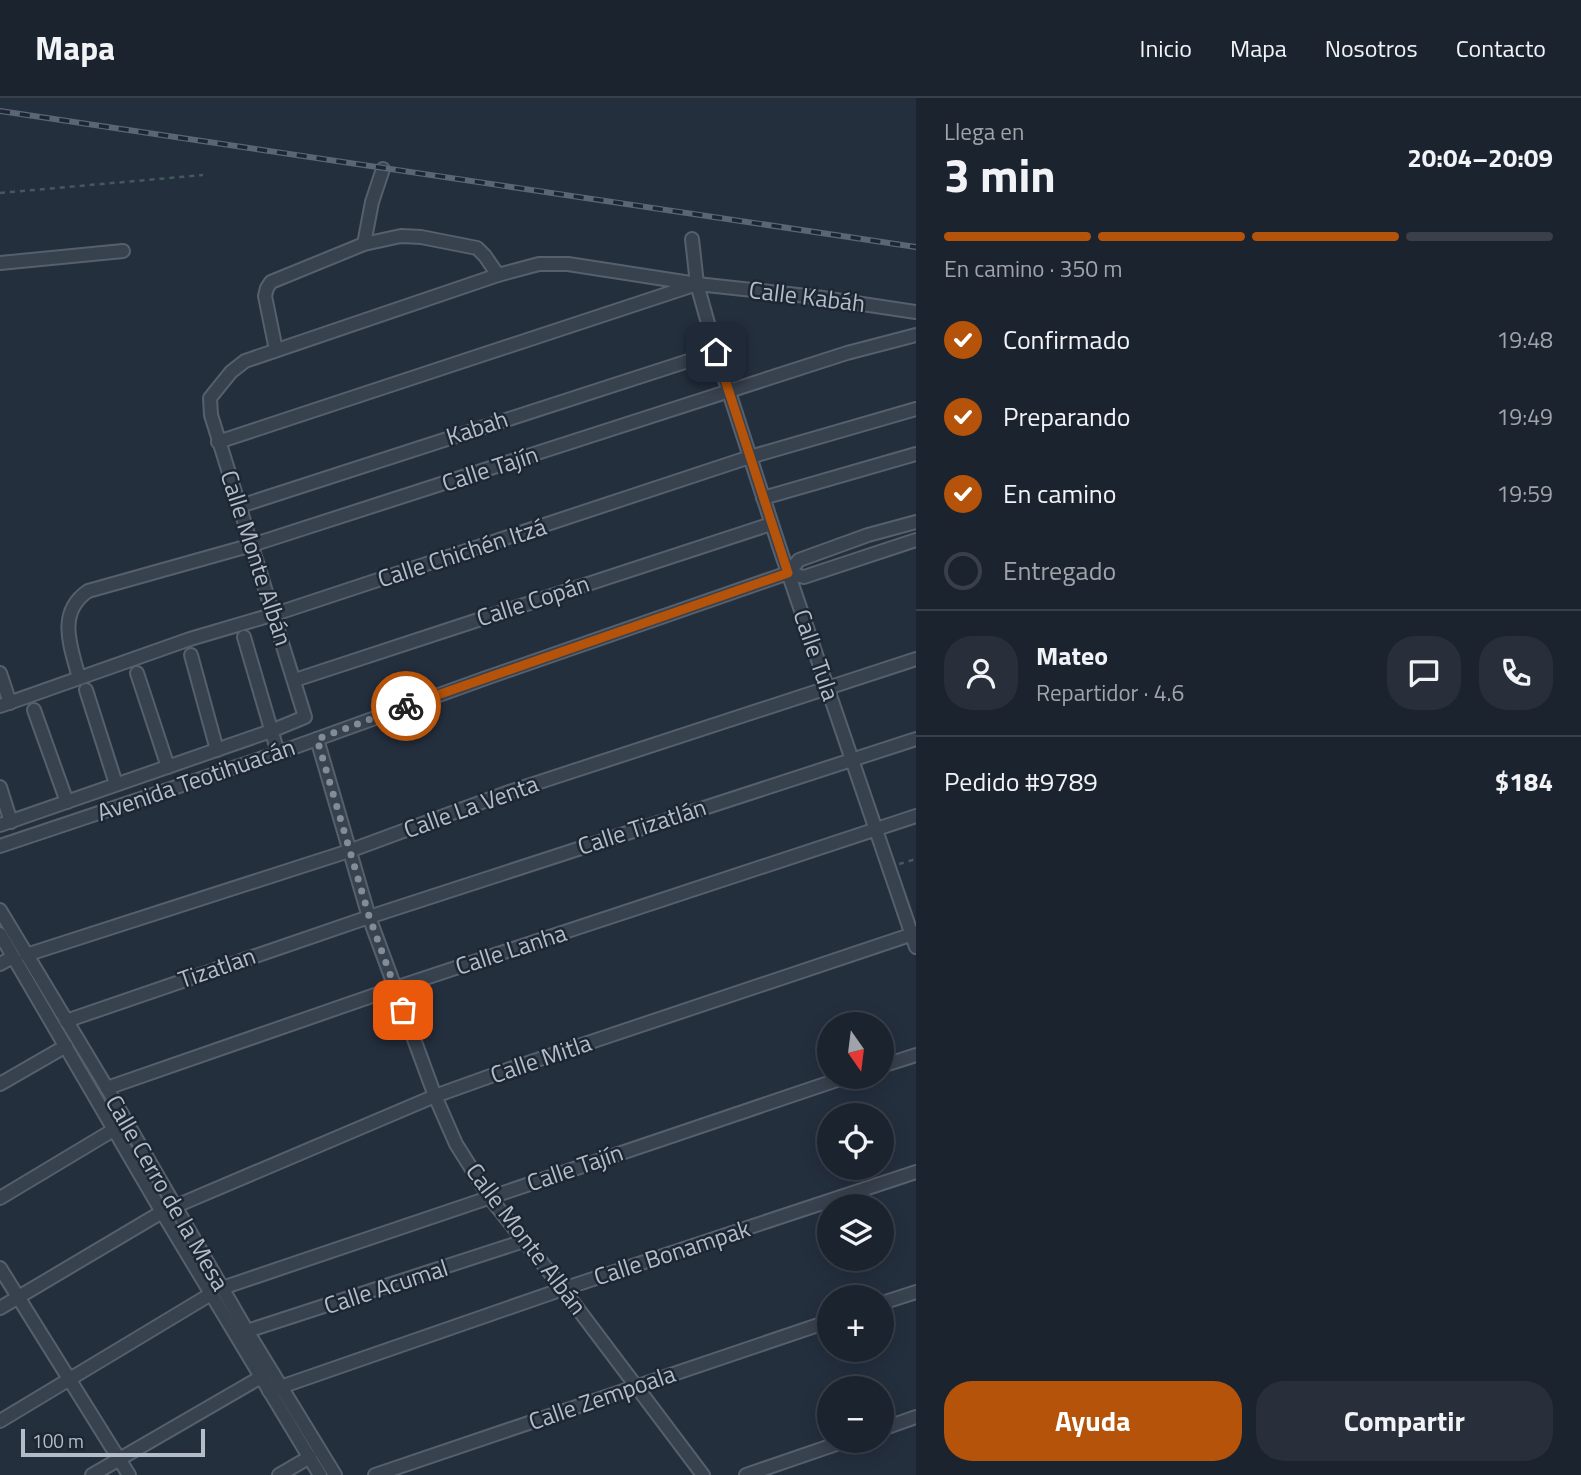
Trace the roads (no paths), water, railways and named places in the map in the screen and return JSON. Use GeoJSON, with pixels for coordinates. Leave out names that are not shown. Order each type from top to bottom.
{"type":"FeatureCollection","features":[{"type":"Feature","properties":{"kind":"street"},"geometry":{"type":"LineString","coordinates":[[365,244],[372,202],[383,169]]}},
{"type":"Feature","properties":{"kind":"street"},"geometry":{"type":"LineString","coordinates":[[276,349],[265,296],[271,282],[365,244],[411,236],[470,246],[481,251],[498,275]]}},
{"type":"Feature","properties":{"kind":"street","name":"Calle Tula"},"geometry":{"type":"LineString","coordinates":[[692,239],[697,284],[716,352],[771,524],[914,938]]}},
{"type":"Feature","properties":{"kind":"street"},"geometry":{"type":"LineString","coordinates":[[0,262],[123,251]]}},
{"type":"Feature","properties":{"kind":"street","name":"Calle Kabáh"},"geometry":{"type":"LineString","coordinates":[[209,398],[237,366],[276,349],[498,275],[539,264],[552,263],[916,312]]}},
{"type":"Feature","properties":{"kind":"street"},"geometry":{"type":"LineString","coordinates":[[218,442],[697,284]]}},
{"type":"Feature","properties":{"kind":"street","name":"Calle Kabáh"},"geometry":{"type":"LineString","coordinates":[[729,392],[847,353],[916,335]]}},
{"type":"Feature","properties":{"kind":"street","name":"Kabah"},"geometry":{"type":"LineString","coordinates":[[240,506],[716,352]]}},
{"type":"Feature","properties":{"kind":"street","name":"Calle Tajín"},"geometry":{"type":"LineString","coordinates":[[82,684],[68,625],[71,608],[78,598],[88,591],[252,545],[729,392]]}},
{"type":"Feature","properties":{"kind":"street","name":"Calle Monte Albán"},"geometry":{"type":"LineString","coordinates":[[209,398],[218,442],[275,614],[305,717],[271,731]]}},
{"type":"Feature","properties":{"kind":"street","name":"Calle Chichén Itzá"},"geometry":{"type":"LineString","coordinates":[[5,704],[82,684],[190,639],[275,614],[750,457],[916,409]]}},
{"type":"Feature","properties":{"kind":"street"},"geometry":{"type":"LineString","coordinates":[[763,498],[916,454]]}},
{"type":"Feature","properties":{"kind":"street"},"geometry":{"type":"LineString","coordinates":[[916,522],[799,560],[788,573],[804,577],[916,540]]}},
{"type":"Feature","properties":{"kind":"street","name":"Calle Copán"},"geometry":{"type":"LineString","coordinates":[[295,680],[771,524]]}},
{"type":"Feature","properties":{"kind":"street","name":"Avenida Teotihuacán"},"geometry":{"type":"LineString","coordinates":[[0,846],[278,753],[788,573]]}},
{"type":"Feature","properties":{"kind":"street"},"geometry":{"type":"LineString","coordinates":[[244,637],[278,753]]}},
{"type":"Feature","properties":{"kind":"street"},"geometry":{"type":"LineString","coordinates":[[191,655],[217,750]]}},
{"type":"Feature","properties":{"kind":"street","name":"Calle La Venta"},"geometry":{"type":"LineString","coordinates":[[0,964],[349,851],[509,792],[916,659]]}},
{"type":"Feature","properties":{"kind":"street"},"geometry":{"type":"LineString","coordinates":[[0,673],[5,704]]}},
{"type":"Feature","properties":{"kind":"street"},"geometry":{"type":"LineString","coordinates":[[137,673],[168,766]]}},
{"type":"Feature","properties":{"kind":"street"},"geometry":{"type":"LineString","coordinates":[[82,684],[116,784]]}},
{"type":"Feature","properties":{"kind":"street"},"geometry":{"type":"LineString","coordinates":[[34,710],[70,801],[80,819]]}},
{"type":"Feature","properties":{"kind":"street"},"geometry":{"type":"LineString","coordinates":[[0,787],[5,823],[271,731]]}},
{"type":"Feature","properties":{"kind":"street","name":"Calle Monte Albán"},"geometry":{"type":"LineString","coordinates":[[317,739],[369,916],[435,1096],[456,1144],[490,1198],[563,1289],[703,1475]]}},
{"type":"Feature","properties":{"kind":"street","name":"Calle Tizatlán"},"geometry":{"type":"LineString","coordinates":[[369,916],[916,739]]}},
{"type":"Feature","properties":{"kind":"street","name":"Calle Lanha"},"geometry":{"type":"LineString","coordinates":[[107,1088],[395,988],[916,816]]}},
{"type":"Feature","properties":{"kind":"street","name":"Calle Cerro de la Mesa"},"geometry":{"type":"LineString","coordinates":[[0,909],[20,956],[66,1046],[115,1129],[168,1209],[216,1291],[261,1377],[275,1388],[335,1475]]}},
{"type":"Feature","properties":{"kind":"street","name":"Tizatlan"},"geometry":{"type":"LineString","coordinates":[[66,1021],[369,916]]}},
{"type":"Feature","properties":{"kind":"street","name":"Calle Cerro de la Mesa"},"geometry":{"type":"LineString","coordinates":[[0,934],[20,956],[66,1021],[107,1088],[168,1209]]}},
{"type":"Feature","properties":{"kind":"street","name":"Calle Mitla"},"geometry":{"type":"LineString","coordinates":[[0,1308],[168,1209],[435,1096],[914,938]]}},
{"type":"Feature","properties":{"kind":"street"},"geometry":{"type":"LineString","coordinates":[[0,1084],[66,1046]]}},
{"type":"Feature","properties":{"kind":"street"},"geometry":{"type":"LineString","coordinates":[[894,1062],[916,1055]]}},
{"type":"Feature","properties":{"kind":"street","name":"Calle Tajín"},"geometry":{"type":"LineString","coordinates":[[0,1421],[216,1291],[817,1087]]}},
{"type":"Feature","properties":{"kind":"street"},"geometry":{"type":"LineString","coordinates":[[0,1198],[115,1129]]}},
{"type":"Feature","properties":{"kind":"street","name":"Calle Bonampak"},"geometry":{"type":"LineString","coordinates":[[275,1388],[916,1171]]}},
{"type":"Feature","properties":{"kind":"street","name":"Calle Acumal"},"geometry":{"type":"LineString","coordinates":[[247,1331],[524,1241]]}},
{"type":"Feature","properties":{"kind":"street"},"geometry":{"type":"LineString","coordinates":[[0,1268],[129,1475]]}},
{"type":"Feature","properties":{"kind":"street","name":"Calle Cerro de la Mesa"},"geometry":{"type":"LineString","coordinates":[[216,1291],[247,1331],[320,1475]]}},
{"type":"Feature","properties":{"kind":"street"},"geometry":{"type":"LineString","coordinates":[[894,1299],[916,1292]]}},
{"type":"Feature","properties":{"kind":"street","name":"Calle Zempoala"},"geometry":{"type":"LineString","coordinates":[[375,1475],[817,1325]]}},
{"type":"Feature","properties":{"kind":"street"},"geometry":{"type":"LineString","coordinates":[[92,1475],[261,1377]]}},
{"type":"Feature","properties":{"kind":"street"},"geometry":{"type":"LineString","coordinates":[[894,1425],[916,1417]]}},
{"type":"Feature","properties":{"kind":"street"},"geometry":{"type":"LineString","coordinates":[[746,1475],[817,1451]]}},
{"type":"Feature","properties":{"kind":"street"},"geometry":{"type":"LineString","coordinates":[[279,1475],[310,1457]]}},
{"type":"Feature","properties":{"kind":"railway"},"geometry":{"type":"LineString","coordinates":[[0,111],[916,247]]}}]}
